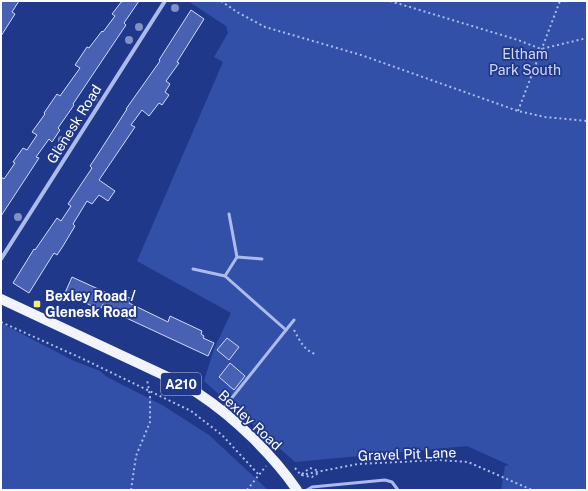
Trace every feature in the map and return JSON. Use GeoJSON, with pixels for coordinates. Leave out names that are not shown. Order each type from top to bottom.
{"type":"FeatureCollection","features":[{"type":"Feature","properties":{"kind":"main road","name":"Bexley Road"},"geometry":{"type":"LineString","coordinates":[[1,299],[145,366],[198,393],[222,411],[255,441],[297,490]]}},
{"type":"Feature","properties":{"kind":"street","name":"Glenesk Road"},"geometry":{"type":"LineString","coordinates":[[1,259],[165,1]]}},
{"type":"Feature","properties":{"kind":"lane"},"geometry":{"type":"LineString","coordinates":[[225,276],[237,257],[229,214]]}},
{"type":"Feature","properties":{"kind":"lane"},"geometry":{"type":"LineString","coordinates":[[237,257],[262,259]]}},
{"type":"Feature","properties":{"kind":"lane"},"geometry":{"type":"LineString","coordinates":[[193,269],[225,276],[286,330]]}},
{"type":"Feature","properties":{"kind":"lane"},"geometry":{"type":"LineString","coordinates":[[222,411],[294,320]]}},
{"type":"Feature","properties":{"kind":"lane"},"geometry":{"type":"LineString","coordinates":[[307,490],[312,487],[384,480],[392,482],[398,490]]}},
{"type":"Feature","properties":{"kind":"path"},"geometry":{"type":"LineString","coordinates":[[221,1],[237,12],[265,27],[361,55],[518,111],[545,117],[587,122]]}},
{"type":"Feature","properties":{"kind":"path"},"geometry":{"type":"LineString","coordinates":[[390,1],[518,40],[541,49],[587,38]]}},
{"type":"Feature","properties":{"kind":"path"},"geometry":{"type":"LineString","coordinates":[[518,111],[560,1]]}},
{"type":"Feature","properties":{"kind":"path"},"geometry":{"type":"LineString","coordinates":[[1,322],[81,358],[191,411],[222,435],[259,475]]}},
{"type":"Feature","properties":{"kind":"path"},"geometry":{"type":"LineString","coordinates":[[289,326],[295,330],[308,352],[315,354]]}},
{"type":"Feature","properties":{"kind":"path"},"geometry":{"type":"LineString","coordinates":[[131,490],[136,456],[150,422],[149,390],[145,366]]}},
{"type":"Feature","properties":{"kind":"path","name":"Gravel Pit Lane"},"geometry":{"type":"LineString","coordinates":[[321,471],[310,468],[301,475],[358,464],[439,460],[468,462],[532,490]]}},
{"type":"Feature","properties":{"kind":"path"},"geometry":{"type":"LineString","coordinates":[[247,490],[266,465]]}},
{"type":"Feature","properties":{"kind":"green space","name":"Eltham Park South"},"geometry":{"type":"Polygon","coordinates":[[[188,1],[587,1],[587,490],[501,490],[505,466],[509,465],[467,446],[295,462],[204,381],[214,349],[231,313],[137,261],[223,62],[214,57],[228,33],[226,26],[188,1]]]}},
{"type":"Feature","properties":{"kind":"green space"},"geometry":{"type":"Polygon","coordinates":[[[1,323],[74,361],[100,371],[107,377],[162,405],[209,435],[268,490],[1,490],[1,323]]]}},
{"type":"Feature","properties":{"kind":"building"},"geometry":{"type":"Polygon","coordinates":[[[1,1],[19,1],[12,12],[15,14],[1,36],[1,1]]]}},
{"type":"Feature","properties":{"kind":"building"},"geometry":{"type":"Polygon","coordinates":[[[122,1],[139,1],[124,23],[126,25],[58,128],[60,130],[52,142],[49,139],[36,157],[39,158],[1,216],[1,177],[4,179],[15,163],[13,162],[23,148],[27,150],[37,135],[32,132],[45,114],[44,113],[57,94],[60,96],[80,68],[75,65],[87,47],[89,48],[115,16],[112,14],[122,1]]]}},
{"type":"Feature","properties":{"kind":"building"},"geometry":{"type":"Polygon","coordinates":[[[191,10],[204,19],[177,62],[179,63],[166,81],[170,84],[165,92],[169,95],[162,105],[159,103],[149,116],[142,110],[131,125],[135,127],[99,180],[115,191],[108,201],[99,195],[92,204],[87,201],[73,224],[75,226],[63,246],[57,255],[54,253],[29,293],[13,283],[34,249],[35,250],[57,218],[61,221],[71,206],[68,204],[92,168],[90,166],[126,109],[160,61],[159,60],[191,10]]]}},
{"type":"Feature","properties":{"kind":"building"},"geometry":{"type":"Polygon","coordinates":[[[72,277],[120,299],[122,295],[132,299],[129,303],[168,322],[170,316],[202,331],[201,334],[204,336],[203,338],[214,343],[208,356],[122,316],[123,314],[103,304],[100,310],[76,298],[75,300],[64,295],[72,277]]]}},
{"type":"Feature","properties":{"kind":"building"},"geometry":{"type":"Polygon","coordinates":[[[227,338],[239,347],[229,360],[217,350],[227,338]]]}},
{"type":"Feature","properties":{"kind":"building"},"geometry":{"type":"Polygon","coordinates":[[[230,363],[245,376],[234,390],[219,377],[230,363]]]}},
{"type":"Feature","properties":{"kind":"place","name":"Bexley Road / Glenesk Road"},"geometry":{"type":"Point","coordinates":[37,304]}}]}
